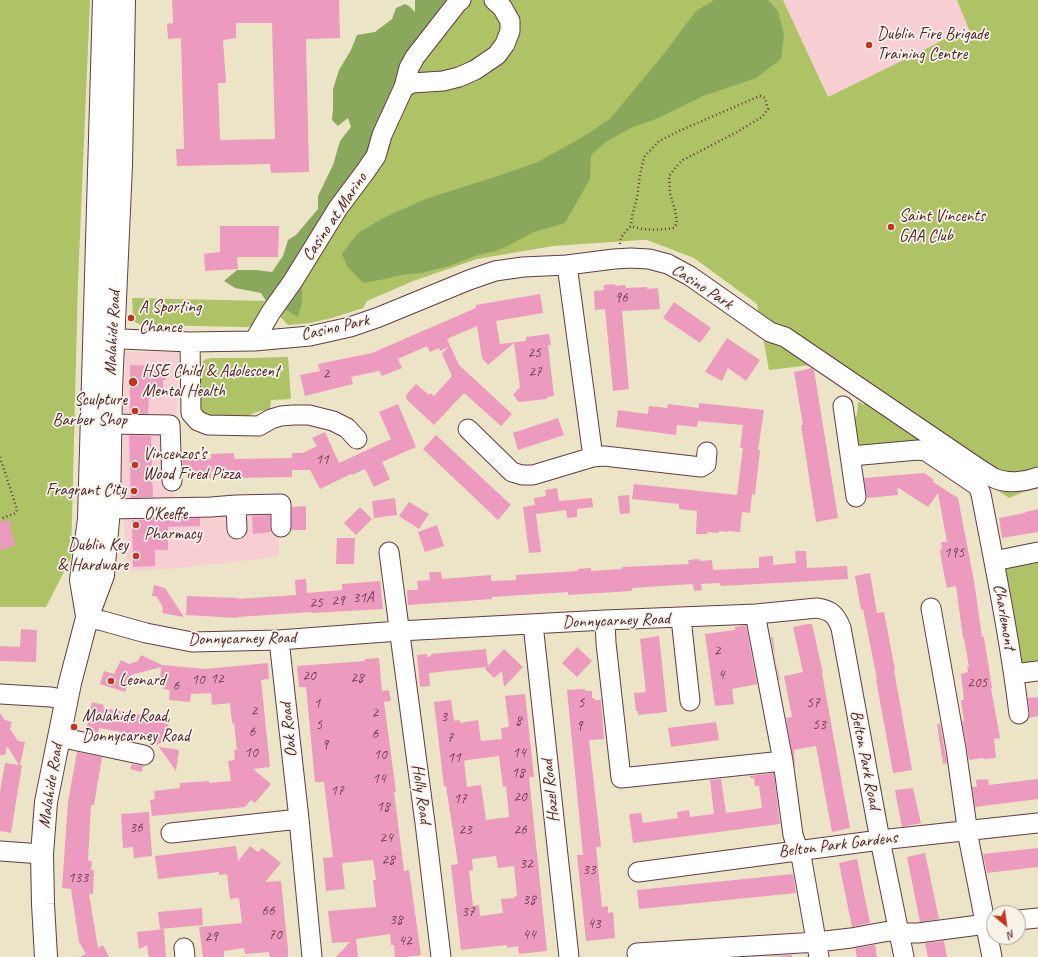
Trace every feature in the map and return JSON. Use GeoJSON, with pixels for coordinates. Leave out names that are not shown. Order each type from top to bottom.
{"type":"FeatureCollection","features":[{"type":"Feature","properties":{"kind":"main road","name":"Malahide Road"},"geometry":{"type":"LineString","coordinates":[[46,957],[42,904],[42,854],[46,802],[70,683],[88,618],[103,574],[108,509],[111,389],[103,338],[99,167],[104,0]]}},
{"type":"Feature","properties":{"kind":"main road","name":"Malahide Road"},"geometry":{"type":"LineString","coordinates":[[88,618],[81,580],[89,518],[103,338],[121,165],[124,0]]}},
{"type":"Feature","properties":{"kind":"main road"},"geometry":{"type":"LineString","coordinates":[[99,167],[121,165]]}},
{"type":"Feature","properties":{"kind":"street","name":"Casino at Marino"},"geometry":{"type":"LineString","coordinates":[[254,341],[338,208],[376,156],[382,136],[404,87],[409,68],[415,57],[461,0]]}},
{"type":"Feature","properties":{"kind":"street"},"geometry":{"type":"LineString","coordinates":[[404,87],[412,83],[443,81],[459,77],[475,70],[497,55],[505,44],[510,31],[510,21],[502,7],[494,0]]}},
{"type":"Feature","properties":{"kind":"street","name":"Casino Park"},"geometry":{"type":"LineString","coordinates":[[103,338],[190,342],[254,341],[310,336],[350,327],[379,317],[469,280],[495,271],[523,267],[567,265],[622,259],[648,259],[668,264],[690,276],[770,332],[785,337],[995,478],[1008,482],[1030,480],[1038,477]]}},
{"type":"Feature","properties":{"kind":"street"},"geometry":{"type":"LineString","coordinates":[[567,265],[593,457]]}},
{"type":"Feature","properties":{"kind":"street"},"geometry":{"type":"LineString","coordinates":[[190,342],[191,413],[198,421],[208,425],[259,426],[271,419],[281,416],[309,415],[333,421],[347,428],[357,439]]}},
{"type":"Feature","properties":{"kind":"street"},"geometry":{"type":"LineString","coordinates":[[843,406],[856,497]]}},
{"type":"Feature","properties":{"kind":"street"},"geometry":{"type":"LineString","coordinates":[[110,424],[170,425],[172,481]]}},
{"type":"Feature","properties":{"kind":"street"},"geometry":{"type":"LineString","coordinates":[[468,429],[512,472],[522,475],[533,475],[593,457],[604,456],[702,467],[706,464],[708,452]]}},
{"type":"Feature","properties":{"kind":"street","name":"Charlemont"},"geometry":{"type":"LineString","coordinates":[[851,456],[918,450],[926,451],[978,486],[981,494],[994,561],[1014,674],[1019,714]]}},
{"type":"Feature","properties":{"kind":"street"},"geometry":{"type":"LineString","coordinates":[[108,509],[281,504],[281,527]]}},
{"type":"Feature","properties":{"kind":"street"},"geometry":{"type":"LineString","coordinates":[[236,505],[237,529]]}},
{"type":"Feature","properties":{"kind":"street"},"geometry":{"type":"LineString","coordinates":[[389,552],[399,631]]}},
{"type":"Feature","properties":{"kind":"street","name":"Charlemont"},"geometry":{"type":"LineString","coordinates":[[994,561],[1038,552]]}},
{"type":"Feature","properties":{"kind":"street","name":"Donnycarney Road"},"geometry":{"type":"LineString","coordinates":[[88,618],[146,633],[192,642],[279,640],[399,631],[756,614],[817,608],[826,609],[832,613]]}},
{"type":"Feature","properties":{"kind":"street"},"geometry":{"type":"LineString","coordinates":[[931,608],[956,748],[968,830],[986,906]]}},
{"type":"Feature","properties":{"kind":"street","name":"Belton Park Road"},"geometry":{"type":"LineString","coordinates":[[832,613],[837,619],[841,628],[880,840],[904,957]]}},
{"type":"Feature","properties":{"kind":"street"},"geometry":{"type":"LineString","coordinates":[[756,614],[783,761],[794,835],[802,861],[818,949]]}},
{"type":"Feature","properties":{"kind":"street"},"geometry":{"type":"LineString","coordinates":[[681,618],[690,701]]}},
{"type":"Feature","properties":{"kind":"street"},"geometry":{"type":"LineString","coordinates":[[605,620],[606,643],[621,778],[783,761]]}},
{"type":"Feature","properties":{"kind":"street","name":"Hazel Road"},"geometry":{"type":"LineString","coordinates":[[533,624],[568,957]]}},
{"type":"Feature","properties":{"kind":"street","name":"Holly Road"},"geometry":{"type":"LineString","coordinates":[[399,631],[400,695],[425,823],[441,957]]}},
{"type":"Feature","properties":{"kind":"street","name":"Oak Road"},"geometry":{"type":"LineString","coordinates":[[279,640],[299,819],[312,957]]}},
{"type":"Feature","properties":{"kind":"street","name":"Charlemont"},"geometry":{"type":"LineString","coordinates":[[1014,674],[1038,671]]}},
{"type":"Feature","properties":{"kind":"street"},"geometry":{"type":"LineString","coordinates":[[0,694],[50,697],[67,700]]}},
{"type":"Feature","properties":{"kind":"street"},"geometry":{"type":"LineString","coordinates":[[59,737],[118,758],[144,755]]}},
{"type":"Feature","properties":{"kind":"street"},"geometry":{"type":"LineString","coordinates":[[171,833],[299,819]]}},
{"type":"Feature","properties":{"kind":"street","name":"Belton Park Gardens"},"geometry":{"type":"LineString","coordinates":[[638,872],[798,850],[1038,823]]}},
{"type":"Feature","properties":{"kind":"street"},"geometry":{"type":"LineString","coordinates":[[0,851],[42,854]]}},
{"type":"Feature","properties":{"kind":"street"},"geometry":{"type":"LineString","coordinates":[[1026,919],[1038,918]]}},
{"type":"Feature","properties":{"kind":"street"},"geometry":{"type":"LineString","coordinates":[[636,953],[818,949],[851,938],[889,931],[900,933],[918,933],[986,924]]}},
{"type":"Feature","properties":{"kind":"street"},"geometry":{"type":"LineString","coordinates":[[991,945],[992,957]]}},
{"type":"Feature","properties":{"kind":"path"},"geometry":{"type":"LineString","coordinates":[[622,259],[620,241],[624,233],[631,226],[644,157],[659,141],[679,131],[760,96],[765,98],[768,108],[762,117],[683,160],[672,171],[669,176],[670,193],[677,223],[674,228],[645,229],[631,226]]}},
{"type":"Feature","properties":{"kind":"path"},"geometry":{"type":"LineString","coordinates":[[0,457],[17,508],[16,513],[0,519]]}},
{"type":"Feature","properties":{"kind":"shaded area","name":"Dublin Fire Brigade Training Centre"},"geometry":{"type":"Polygon","coordinates":[[[783,0],[1038,0],[1038,4],[970,32],[955,40],[952,35],[828,97],[783,0]]]}},
{"type":"Feature","properties":{"kind":"shaded area"},"geometry":{"type":"Polygon","coordinates":[[[125,352],[179,352],[173,499],[278,498],[279,557],[170,569],[127,571],[122,485],[125,352]]]}},
{"type":"Feature","properties":{"kind":"green space"},"geometry":{"type":"Polygon","coordinates":[[[0,0],[90,0],[78,281],[71,558],[46,607],[0,607],[0,0]]]}},
{"type":"Feature","properties":{"kind":"green space"},"geometry":{"type":"Polygon","coordinates":[[[415,0],[457,0],[437,15],[380,153],[300,282],[302,300],[298,317],[283,308],[266,301],[261,293],[235,288],[224,281],[237,270],[272,272],[283,256],[288,240],[296,235],[318,209],[318,196],[333,165],[340,141],[351,127],[348,118],[338,126],[332,120],[333,89],[339,70],[351,50],[357,35],[375,32],[392,19],[396,8],[405,4],[415,12],[415,0]]]}},
{"type":"Feature","properties":{"kind":"green space"},"geometry":{"type":"Polygon","coordinates":[[[451,0],[783,0],[828,97],[952,35],[955,40],[970,32],[957,0],[1038,0],[1038,486],[1009,498],[924,442],[862,447],[857,441],[854,419],[857,415],[858,402],[864,405],[863,400],[811,365],[769,370],[757,304],[694,258],[647,240],[553,246],[477,259],[413,281],[367,301],[363,308],[310,323],[288,325],[271,307],[253,325],[248,327],[141,325],[135,322],[133,317],[132,298],[266,301],[451,0]]]}},
{"type":"Feature","properties":{"kind":"green space"},"geometry":{"type":"Polygon","coordinates":[[[714,0],[768,0],[778,11],[784,35],[781,59],[756,78],[703,96],[656,119],[631,128],[606,142],[591,155],[590,179],[565,223],[534,232],[499,250],[422,273],[402,275],[363,283],[347,266],[342,254],[357,234],[381,219],[428,198],[536,163],[581,138],[610,119],[663,55],[696,11],[714,0]]]}},
{"type":"Feature","properties":{"kind":"green space"},"geometry":{"type":"Polygon","coordinates":[[[288,357],[291,399],[271,400],[270,410],[257,412],[246,418],[207,418],[198,408],[199,370],[204,360],[211,358],[288,357]]]}},
{"type":"Feature","properties":{"kind":"green space"},"geometry":{"type":"Polygon","coordinates":[[[1038,560],[1038,664],[1031,665],[1022,663],[1018,657],[1004,572],[1007,568],[1038,560]]]}},
{"type":"Feature","properties":{"kind":"building"},"geometry":{"type":"Polygon","coordinates":[[[172,0],[339,0],[340,38],[306,39],[309,172],[271,173],[270,164],[177,166],[176,149],[184,149],[181,38],[168,39],[167,24],[173,23],[172,0]],[[236,23],[236,38],[223,40],[226,83],[218,83],[220,140],[275,139],[272,23],[236,23]]]}},
{"type":"Feature","properties":{"kind":"building"},"geometry":{"type":"Polygon","coordinates":[[[220,226],[279,226],[278,257],[237,257],[238,269],[205,271],[204,254],[220,252],[220,226]]]}},
{"type":"Feature","properties":{"kind":"building"},"geometry":{"type":"Polygon","coordinates":[[[615,284],[615,286],[625,285],[626,288],[658,288],[660,309],[622,311],[629,389],[613,391],[605,309],[595,310],[594,291],[604,290],[604,285],[615,284]]]}},
{"type":"Feature","properties":{"kind":"building"},"geometry":{"type":"Polygon","coordinates":[[[540,294],[543,313],[496,321],[500,344],[526,341],[526,337],[549,334],[551,345],[548,345],[554,396],[547,397],[547,399],[519,402],[513,395],[520,387],[514,343],[488,365],[482,358],[477,326],[447,339],[459,365],[512,414],[501,426],[464,393],[434,425],[407,400],[406,395],[416,384],[429,395],[431,393],[434,396],[452,376],[442,354],[448,347],[440,351],[439,348],[430,352],[427,346],[398,359],[402,368],[382,376],[379,371],[351,377],[353,384],[305,396],[300,375],[320,371],[318,364],[372,353],[476,308],[476,305],[540,294]]]}},
{"type":"Feature","properties":{"kind":"building"},"geometry":{"type":"Polygon","coordinates":[[[674,302],[711,328],[700,343],[663,318],[674,302]]]}},
{"type":"Feature","properties":{"kind":"building"},"geometry":{"type":"Polygon","coordinates":[[[727,338],[760,360],[746,381],[728,368],[722,381],[705,372],[727,338]]]}},
{"type":"Feature","properties":{"kind":"building"},"geometry":{"type":"Polygon","coordinates":[[[130,365],[166,366],[166,380],[163,380],[163,396],[149,396],[148,414],[130,413],[130,365]]]}},
{"type":"Feature","properties":{"kind":"building"},"geometry":{"type":"Polygon","coordinates":[[[812,368],[814,370],[838,518],[816,522],[801,425],[803,425],[794,372],[812,368]]]}},
{"type":"Feature","properties":{"kind":"building"},"geometry":{"type":"Polygon","coordinates":[[[699,403],[764,410],[758,450],[760,450],[755,495],[752,494],[750,513],[742,512],[740,532],[719,531],[719,533],[707,532],[707,534],[696,534],[697,511],[679,509],[679,504],[632,499],[634,484],[737,495],[743,448],[740,448],[743,425],[698,421],[697,427],[677,425],[676,435],[616,427],[618,410],[648,414],[649,406],[667,408],[668,404],[699,408],[699,403]]]}},
{"type":"Feature","properties":{"kind":"building"},"geometry":{"type":"Polygon","coordinates":[[[398,404],[416,447],[382,462],[390,479],[374,487],[365,469],[320,489],[310,470],[292,470],[292,477],[234,478],[234,471],[211,471],[211,478],[188,478],[188,472],[183,472],[182,454],[187,454],[187,459],[211,459],[211,454],[234,453],[234,459],[292,458],[292,453],[303,453],[317,446],[312,438],[325,432],[339,463],[391,439],[379,412],[398,404]]]}},
{"type":"Feature","properties":{"kind":"building"},"geometry":{"type":"Polygon","coordinates":[[[558,418],[564,435],[518,450],[513,433],[558,418]]]}},
{"type":"Feature","properties":{"kind":"building"},"geometry":{"type":"Polygon","coordinates":[[[129,435],[151,436],[153,497],[131,498],[129,435]]]}},
{"type":"Feature","properties":{"kind":"building"},"geometry":{"type":"Polygon","coordinates":[[[436,435],[511,505],[498,520],[423,449],[436,435]]]}},
{"type":"Feature","properties":{"kind":"building"},"geometry":{"type":"Polygon","coordinates":[[[924,473],[934,480],[933,482],[958,498],[974,581],[982,637],[984,637],[1000,738],[994,739],[996,758],[969,760],[962,721],[964,721],[961,700],[964,700],[961,674],[968,672],[967,667],[969,667],[963,638],[956,586],[947,588],[942,564],[940,550],[942,549],[941,542],[947,542],[938,493],[928,507],[897,487],[898,495],[867,498],[864,478],[924,473]]]}},
{"type":"Feature","properties":{"kind":"building"},"geometry":{"type":"Polygon","coordinates":[[[557,488],[559,501],[592,498],[593,507],[577,509],[577,517],[567,518],[566,510],[536,514],[541,552],[529,553],[523,507],[535,505],[534,498],[546,496],[545,490],[557,488]]]}},
{"type":"Feature","properties":{"kind":"building"},"geometry":{"type":"Polygon","coordinates":[[[629,495],[630,513],[620,514],[618,496],[629,495]]]}},
{"type":"Feature","properties":{"kind":"building"},"geometry":{"type":"Polygon","coordinates":[[[395,498],[397,515],[374,518],[372,501],[395,498]]]}},
{"type":"Feature","properties":{"kind":"building"},"geometry":{"type":"Polygon","coordinates":[[[409,502],[429,514],[419,529],[399,516],[409,502]]]}},
{"type":"Feature","properties":{"kind":"building"},"geometry":{"type":"Polygon","coordinates":[[[306,506],[306,530],[291,530],[292,507],[306,506]]]}},
{"type":"Feature","properties":{"kind":"building"},"geometry":{"type":"Polygon","coordinates":[[[360,507],[372,519],[356,535],[344,523],[360,507]]]}},
{"type":"Feature","properties":{"kind":"building"},"geometry":{"type":"Polygon","coordinates":[[[1038,509],[1038,532],[1002,538],[999,518],[1038,509]]]}},
{"type":"Feature","properties":{"kind":"building"},"geometry":{"type":"Polygon","coordinates":[[[270,515],[271,532],[253,534],[252,516],[270,515]]]}},
{"type":"Feature","properties":{"kind":"building"},"geometry":{"type":"Polygon","coordinates":[[[200,518],[200,526],[168,527],[168,550],[155,550],[155,566],[133,567],[132,520],[200,518]]]}},
{"type":"Feature","properties":{"kind":"building"},"geometry":{"type":"Polygon","coordinates":[[[9,520],[15,546],[0,550],[0,522],[9,520]]]}},
{"type":"Feature","properties":{"kind":"building"},"geometry":{"type":"Polygon","coordinates":[[[437,525],[444,546],[425,552],[418,532],[437,525]]]}},
{"type":"Feature","properties":{"kind":"building"},"geometry":{"type":"Polygon","coordinates":[[[337,538],[355,538],[354,564],[336,564],[337,538]]]}},
{"type":"Feature","properties":{"kind":"building"},"geometry":{"type":"Polygon","coordinates":[[[795,551],[806,551],[807,568],[847,566],[848,579],[721,586],[720,583],[701,584],[702,590],[694,591],[693,584],[632,588],[632,591],[568,595],[568,592],[408,605],[407,590],[418,590],[417,581],[430,580],[429,572],[441,572],[442,579],[491,575],[491,581],[516,580],[516,575],[578,571],[578,569],[591,568],[591,571],[622,569],[622,567],[689,564],[688,560],[699,559],[700,561],[712,560],[713,570],[759,568],[759,557],[773,556],[773,565],[796,563],[795,551]]]}},
{"type":"Feature","properties":{"kind":"building"},"geometry":{"type":"Polygon","coordinates":[[[870,573],[877,613],[884,612],[912,770],[893,773],[877,679],[863,609],[861,610],[855,576],[870,573]]]}},
{"type":"Feature","properties":{"kind":"building"},"geometry":{"type":"Polygon","coordinates":[[[306,579],[307,593],[342,590],[342,584],[380,581],[383,609],[311,612],[237,618],[186,615],[187,596],[238,599],[296,595],[295,580],[306,579]]]}},
{"type":"Feature","properties":{"kind":"building"},"geometry":{"type":"Polygon","coordinates":[[[154,585],[165,588],[184,617],[162,613],[163,608],[160,602],[156,596],[152,596],[154,585]]]}},
{"type":"Feature","properties":{"kind":"building"},"geometry":{"type":"Polygon","coordinates":[[[812,624],[823,673],[850,828],[832,832],[816,746],[794,750],[795,770],[786,718],[792,717],[784,676],[803,672],[793,627],[812,624]]]}},
{"type":"Feature","properties":{"kind":"building"},"geometry":{"type":"Polygon","coordinates":[[[746,625],[757,684],[732,689],[734,704],[715,706],[705,634],[735,630],[735,627],[746,625]]]}},
{"type":"Feature","properties":{"kind":"building"},"geometry":{"type":"Polygon","coordinates":[[[21,629],[37,630],[36,662],[0,661],[0,646],[20,647],[21,629]]]}},
{"type":"Feature","properties":{"kind":"building"},"geometry":{"type":"Polygon","coordinates":[[[659,636],[667,712],[638,715],[638,711],[636,711],[634,693],[646,692],[640,639],[659,636]]]}},
{"type":"Feature","properties":{"kind":"building"},"geometry":{"type":"Polygon","coordinates":[[[771,637],[773,637],[775,657],[780,679],[779,679],[771,637]]]}},
{"type":"Feature","properties":{"kind":"building"},"geometry":{"type":"Polygon","coordinates":[[[577,647],[592,661],[577,677],[562,663],[577,647]]]}},
{"type":"Feature","properties":{"kind":"building"},"geometry":{"type":"Polygon","coordinates":[[[486,649],[488,666],[504,649],[523,667],[504,687],[502,671],[494,678],[485,669],[486,667],[429,673],[430,686],[420,687],[417,655],[427,654],[427,657],[431,656],[431,654],[486,649]]]}},
{"type":"Feature","properties":{"kind":"building"},"geometry":{"type":"Polygon","coordinates":[[[141,655],[162,665],[205,669],[268,663],[269,679],[261,680],[270,767],[253,769],[271,784],[255,803],[251,800],[245,807],[152,816],[150,800],[155,799],[154,791],[180,788],[180,783],[231,781],[228,761],[235,760],[234,750],[237,750],[230,703],[212,705],[211,693],[191,694],[190,702],[169,700],[170,690],[163,689],[164,682],[160,681],[161,667],[131,675],[125,692],[100,684],[104,671],[114,674],[121,660],[129,664],[138,661],[141,655]]]}},
{"type":"Feature","properties":{"kind":"building"},"geometry":{"type":"Polygon","coordinates":[[[379,658],[382,691],[389,690],[391,701],[384,702],[396,792],[394,792],[404,871],[409,870],[421,955],[395,957],[394,945],[391,945],[390,934],[356,939],[358,957],[336,957],[350,942],[332,943],[328,911],[376,907],[373,880],[376,880],[373,860],[342,863],[345,889],[326,891],[323,858],[333,857],[324,782],[315,782],[306,687],[299,687],[297,666],[365,661],[365,659],[379,658]]]}},
{"type":"Feature","properties":{"kind":"building"},"geometry":{"type":"Polygon","coordinates":[[[585,689],[585,691],[592,691],[592,698],[594,698],[594,700],[601,700],[604,739],[589,740],[601,847],[596,847],[602,907],[608,906],[608,913],[613,912],[615,938],[586,941],[577,855],[583,855],[567,690],[585,689]]]}},
{"type":"Feature","properties":{"kind":"building"},"geometry":{"type":"Polygon","coordinates":[[[525,694],[534,777],[529,777],[547,951],[519,954],[518,946],[507,948],[507,945],[461,950],[451,865],[458,864],[446,786],[444,786],[434,702],[451,700],[454,721],[460,720],[460,723],[478,720],[481,741],[502,739],[501,728],[509,727],[505,696],[525,694]],[[499,756],[464,761],[467,787],[481,785],[486,820],[509,817],[506,786],[503,787],[499,756]],[[496,856],[472,859],[473,870],[469,871],[473,906],[479,905],[480,916],[503,913],[501,899],[515,898],[515,896],[517,896],[514,866],[498,868],[496,856]]]}},
{"type":"Feature","properties":{"kind":"building"},"geometry":{"type":"Polygon","coordinates":[[[1038,697],[1038,716],[1029,718],[1030,713],[1028,698],[1038,697]]]}},
{"type":"Feature","properties":{"kind":"building"},"geometry":{"type":"Polygon","coordinates":[[[92,702],[104,705],[103,708],[164,719],[174,733],[157,745],[152,738],[99,728],[98,734],[86,732],[92,702]]]}},
{"type":"Feature","properties":{"kind":"building"},"geometry":{"type":"Polygon","coordinates":[[[0,713],[5,720],[12,722],[10,729],[18,741],[25,742],[20,765],[22,765],[11,833],[0,831],[0,792],[5,763],[19,765],[7,746],[5,755],[0,755],[0,713]]]}},
{"type":"Feature","properties":{"kind":"building"},"geometry":{"type":"Polygon","coordinates":[[[716,722],[719,740],[671,747],[668,728],[716,722]]]}},
{"type":"Feature","properties":{"kind":"building"},"geometry":{"type":"Polygon","coordinates":[[[937,724],[940,724],[947,763],[943,764],[937,724]]]}},
{"type":"Feature","properties":{"kind":"building"},"geometry":{"type":"Polygon","coordinates":[[[159,747],[179,750],[176,771],[159,747]]]}},
{"type":"Feature","properties":{"kind":"building"},"geometry":{"type":"Polygon","coordinates":[[[77,752],[102,757],[94,805],[91,805],[88,861],[92,861],[91,870],[94,870],[93,894],[89,894],[98,948],[103,945],[109,957],[79,957],[86,954],[79,942],[71,889],[62,888],[68,802],[77,752]]]}},
{"type":"Feature","properties":{"kind":"building"},"geometry":{"type":"Polygon","coordinates":[[[132,764],[143,766],[142,772],[130,769],[132,764]]]}},
{"type":"Feature","properties":{"kind":"building"},"geometry":{"type":"Polygon","coordinates":[[[774,773],[780,824],[633,843],[629,814],[641,813],[643,823],[678,818],[677,812],[689,810],[690,817],[714,814],[710,780],[721,779],[726,813],[762,808],[759,786],[755,786],[754,778],[750,778],[750,776],[774,773]]]}},
{"type":"Feature","properties":{"kind":"building"},"geometry":{"type":"Polygon","coordinates":[[[988,779],[989,785],[1038,779],[1038,799],[975,807],[972,787],[977,787],[976,780],[988,779]]]}},
{"type":"Feature","properties":{"kind":"building"},"geometry":{"type":"Polygon","coordinates":[[[913,788],[921,823],[902,827],[895,790],[913,788]]]}},
{"type":"Feature","properties":{"kind":"building"},"geometry":{"type":"Polygon","coordinates":[[[149,812],[152,856],[134,858],[133,847],[123,848],[121,814],[149,812]]]}},
{"type":"Feature","properties":{"kind":"building"},"geometry":{"type":"Polygon","coordinates":[[[236,846],[238,861],[250,846],[258,852],[262,848],[281,863],[265,882],[281,881],[288,957],[270,957],[269,952],[245,954],[244,948],[224,951],[224,957],[203,957],[199,927],[242,923],[239,898],[230,899],[227,874],[219,875],[219,872],[158,879],[155,856],[236,846]]]}},
{"type":"Feature","properties":{"kind":"building"},"geometry":{"type":"Polygon","coordinates":[[[1038,848],[1038,867],[987,873],[983,854],[1038,848]]]}},
{"type":"Feature","properties":{"kind":"building"},"geometry":{"type":"Polygon","coordinates":[[[925,853],[939,919],[920,922],[907,857],[925,853]]]}},
{"type":"Feature","properties":{"kind":"building"},"geometry":{"type":"Polygon","coordinates":[[[857,859],[870,923],[852,927],[839,863],[857,859]]]}},
{"type":"Feature","properties":{"kind":"building"},"geometry":{"type":"Polygon","coordinates":[[[793,874],[796,893],[639,909],[637,890],[793,874]]]}},
{"type":"Feature","properties":{"kind":"building"},"geometry":{"type":"Polygon","coordinates":[[[202,908],[203,925],[160,929],[158,912],[202,908]]]}},
{"type":"Feature","properties":{"kind":"building"},"geometry":{"type":"Polygon","coordinates":[[[164,929],[166,957],[149,957],[147,945],[139,949],[137,932],[164,929]]]}},
{"type":"Feature","properties":{"kind":"building"},"geometry":{"type":"Polygon","coordinates":[[[944,941],[947,957],[928,957],[925,943],[944,941]]]}},
{"type":"Feature","properties":{"kind":"building"},"geometry":{"type":"Polygon","coordinates":[[[875,945],[877,957],[857,957],[855,948],[875,945]]]}},
{"type":"Feature","properties":{"kind":"building"},"geometry":{"type":"Polygon","coordinates":[[[792,955],[792,957],[762,956],[792,955]]]}},
{"type":"Feature","properties":{"kind":"place","name":"Dublin Fire Brigade Training Centre"},"geometry":{"type":"Point","coordinates":[869,45]}},
{"type":"Feature","properties":{"kind":"place","name":"Saint Vincents GAA Club"},"geometry":{"type":"Point","coordinates":[891,227]}},
{"type":"Feature","properties":{"kind":"place","name":"A Sporting Chance"},"geometry":{"type":"Point","coordinates":[131,318]}},
{"type":"Feature","properties":{"kind":"place","name":"HSE Child & Adolescent Mental Health"},"geometry":{"type":"Point","coordinates":[133,382]}},
{"type":"Feature","properties":{"kind":"place","name":"Sculpture Barber Shop"},"geometry":{"type":"Point","coordinates":[135,411]}},
{"type":"Feature","properties":{"kind":"place","name":"Vincenzos’s Wood Fired Pizza"},"geometry":{"type":"Point","coordinates":[135,465]}},
{"type":"Feature","properties":{"kind":"place","name":"Fragrant City"},"geometry":{"type":"Point","coordinates":[134,491]}},
{"type":"Feature","properties":{"kind":"place","name":"O'Keeffe Pharmacy"},"geometry":{"type":"Point","coordinates":[136,525]}},
{"type":"Feature","properties":{"kind":"place","name":"Dublin Key & Hardware"},"geometry":{"type":"Point","coordinates":[136,556]}},
{"type":"Feature","properties":{"kind":"place","name":"Leonard"},"geometry":{"type":"Point","coordinates":[111,681]}},
{"type":"Feature","properties":{"kind":"place","name":"Malahide Road, Donnycarney Road"},"geometry":{"type":"Point","coordinates":[74,727]}}]}
